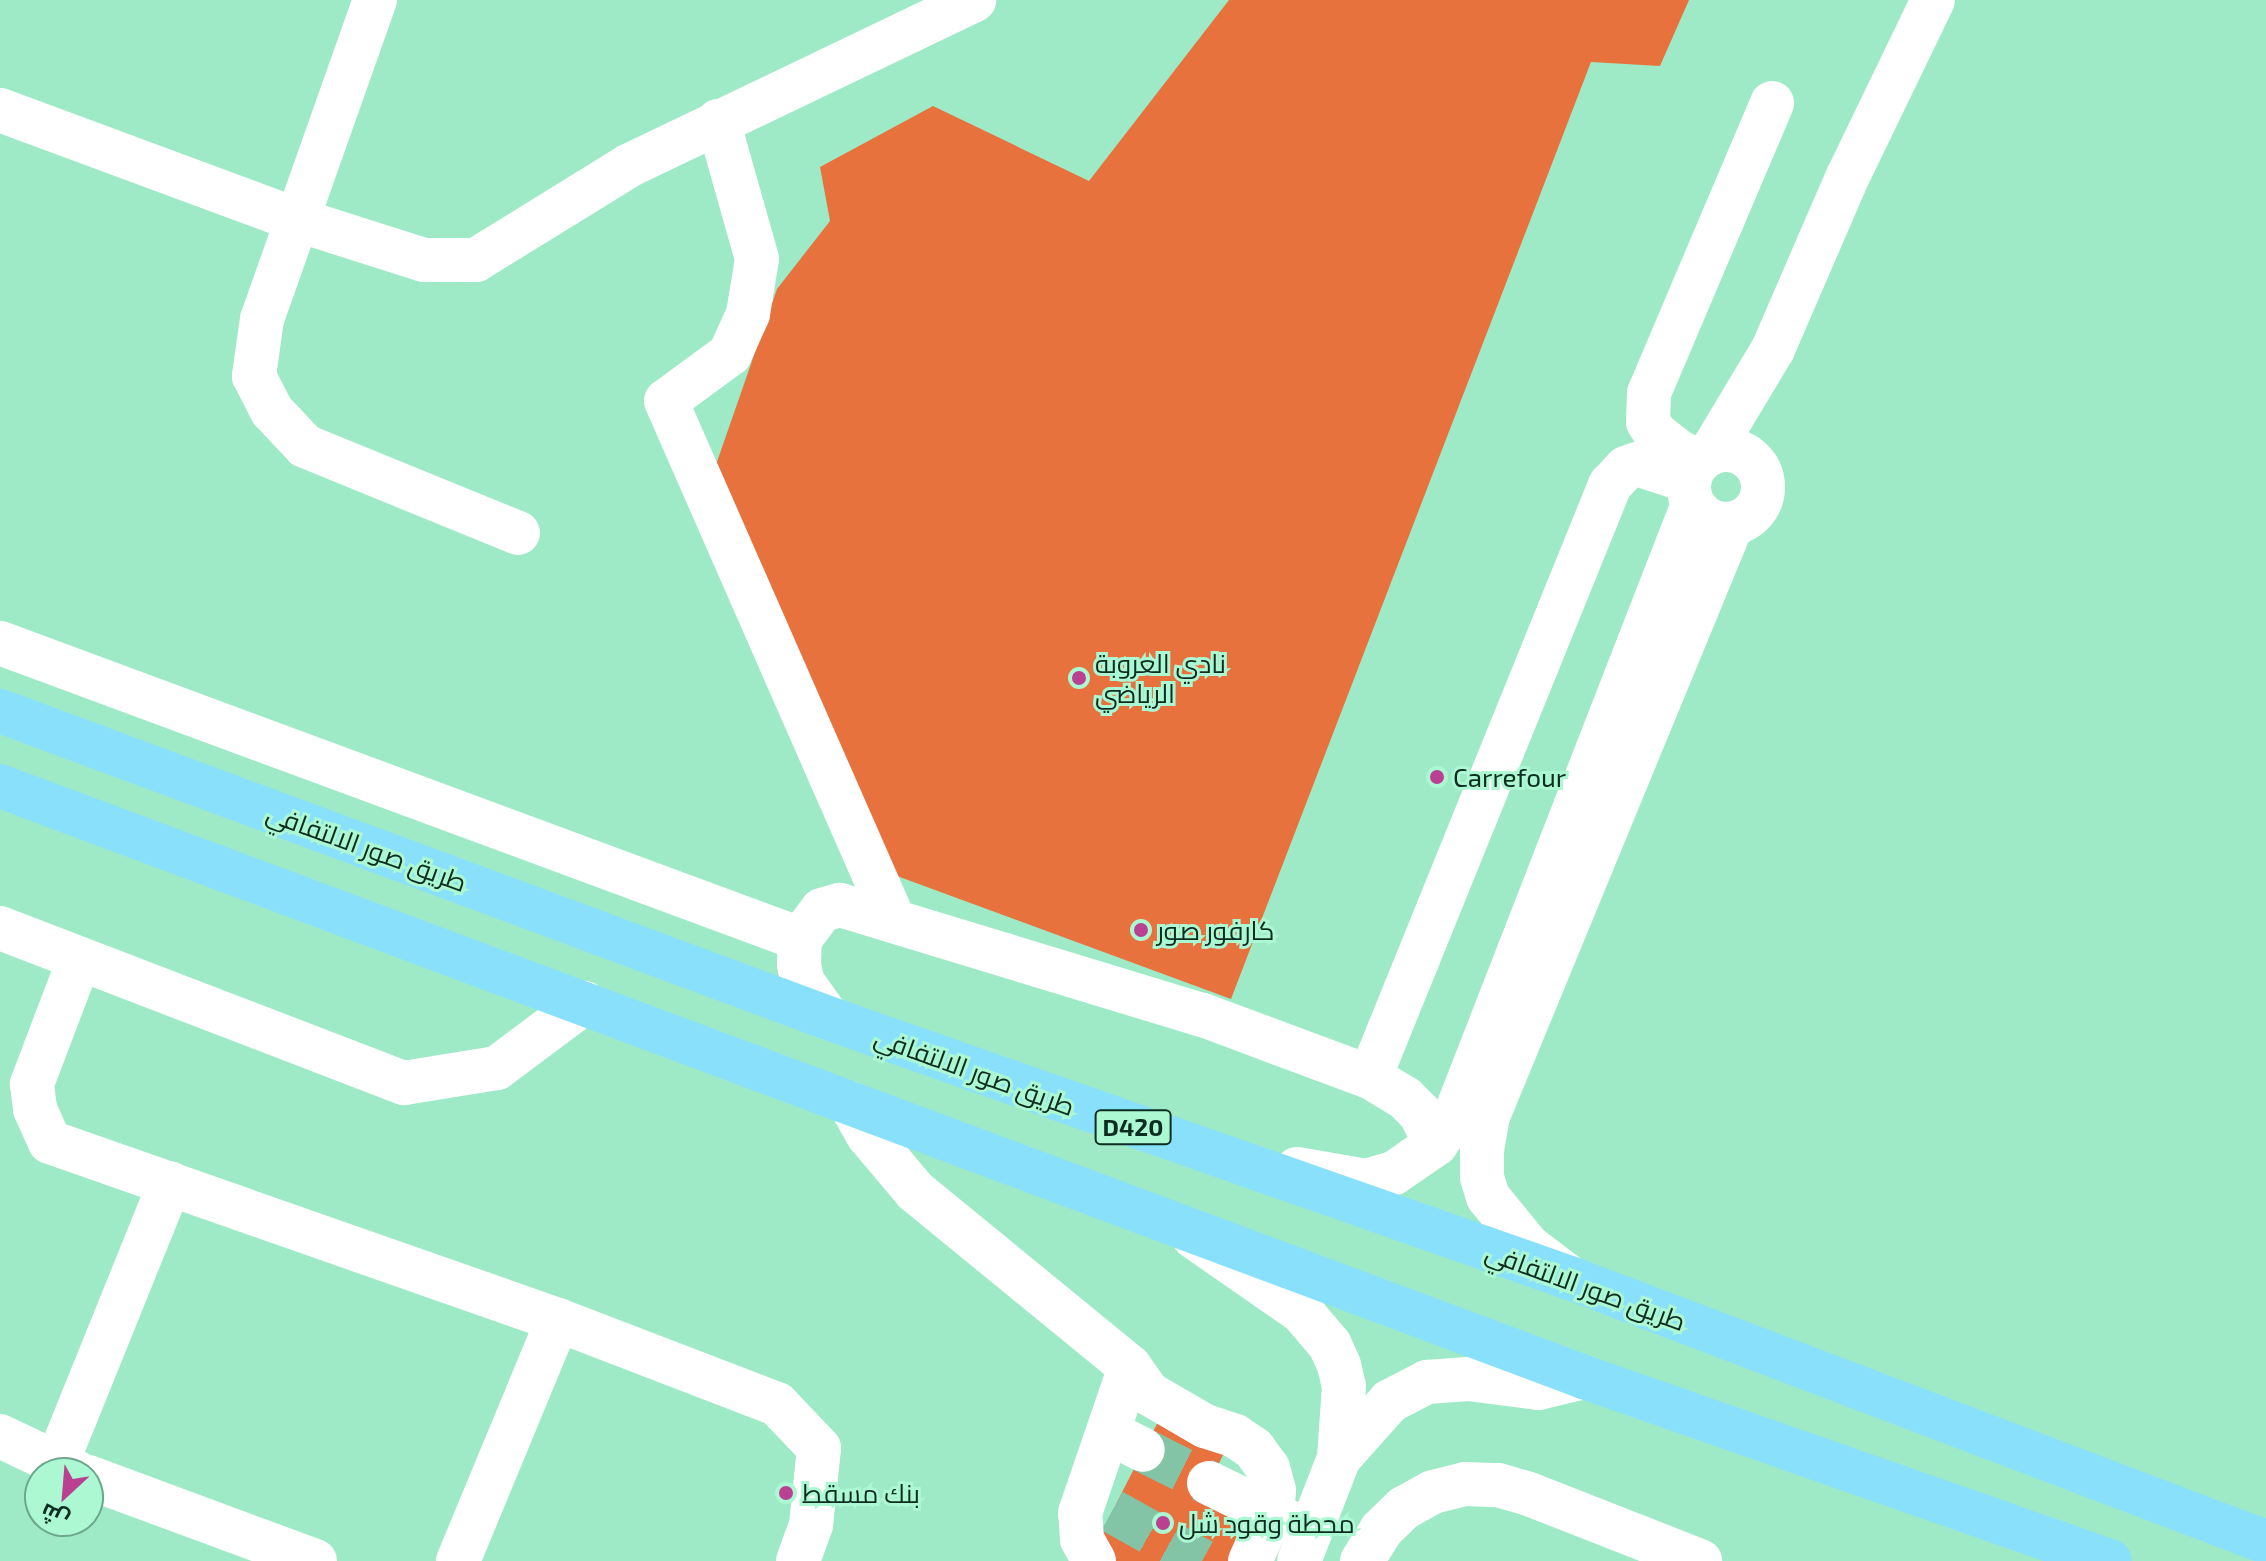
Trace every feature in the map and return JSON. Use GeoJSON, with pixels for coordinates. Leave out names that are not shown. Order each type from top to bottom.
{"type":"FeatureCollection","features":[{"type":"Feature","properties":{"kind":"main road","name":"طريق صور الالتفافي"},"geometry":{"type":"LineString","coordinates":[[0,711],[828,1018],[1205,1153],[1570,1278],[2266,1542]]}},
{"type":"Feature","properties":{"kind":"main road"},"geometry":{"type":"LineString","coordinates":[[0,786],[1186,1231],[1584,1377],[2110,1561]]}},
{"type":"Feature","properties":{"kind":"main road"},"geometry":{"type":"LineString","coordinates":[[2139,1492],[2266,1526]]}},
{"type":"Feature","properties":{"kind":"street"},"geometry":{"type":"LineString","coordinates":[[375,0],[262,319],[254,376],[272,411],[305,446],[518,533]]}},
{"type":"Feature","properties":{"kind":"street"},"geometry":{"type":"LineString","coordinates":[[0,110],[298,220],[424,260],[476,260],[628,166],[974,0]]}},
{"type":"Feature","properties":{"kind":"street"},"geometry":{"type":"LineString","coordinates":[[1205,1153],[1366,1181],[1394,1173],[1436,1144],[1454,1118],[1698,475],[1773,349],[1848,176],[1933,0]]}},
{"type":"Feature","properties":{"kind":"street"},"geometry":{"type":"LineString","coordinates":[[1772,103],[1649,393],[1648,422],[1655,433],[1678,451],[1698,475],[1709,520],[1732,524],[1743,521],[1760,504],[1763,482],[1753,461],[1773,349]]}},
{"type":"Feature","properties":{"kind":"street"},"geometry":{"type":"LineString","coordinates":[[718,121],[757,259],[748,314],[730,354],[666,401],[894,921]]}},
{"type":"Feature","properties":{"kind":"street"},"geometry":{"type":"LineString","coordinates":[[1370,1077],[1610,485],[1626,468],[1637,464],[1698,475],[1733,450],[1753,461]]}},
{"type":"Feature","properties":{"kind":"street"},"geometry":{"type":"LineString","coordinates":[[1570,1278],[1528,1246],[1488,1197],[1482,1177],[1482,1150],[1488,1116],[1732,524]]}},
{"type":"Feature","properties":{"kind":"street"},"geometry":{"type":"LineString","coordinates":[[0,643],[800,939]]}},
{"type":"Feature","properties":{"kind":"street"},"geometry":{"type":"LineString","coordinates":[[828,1018],[802,981],[800,939],[822,910],[840,905],[1203,1015],[1370,1077],[1405,1098],[1420,1113],[1436,1144]]}},
{"type":"Feature","properties":{"kind":"street"},"geometry":{"type":"LineString","coordinates":[[0,928],[404,1083],[497,1068],[584,1003]]}},
{"type":"Feature","properties":{"kind":"street"},"geometry":{"type":"LineString","coordinates":[[79,960],[32,1084],[35,1109],[50,1142],[558,1320],[777,1404],[819,1448],[811,1525],[798,1561]]}},
{"type":"Feature","properties":{"kind":"street"},"geometry":{"type":"LineString","coordinates":[[850,1103],[868,1135],[915,1191],[1130,1367],[1153,1369],[1219,1408],[1232,1424],[1235,1436],[1254,1449],[1268,1468],[1274,1490],[1272,1513],[1250,1561]]}},
{"type":"Feature","properties":{"kind":"street"},"geometry":{"type":"LineString","coordinates":[[79,1457],[170,1183]]}},
{"type":"Feature","properties":{"kind":"street"},"geometry":{"type":"LineString","coordinates":[[1186,1231],[1302,1312],[1330,1345],[1344,1386],[1339,1458],[1305,1547]]}},
{"type":"Feature","properties":{"kind":"street"},"geometry":{"type":"LineString","coordinates":[[458,1561],[558,1320]]}},
{"type":"Feature","properties":{"kind":"street"},"geometry":{"type":"LineString","coordinates":[[1094,1561],[1087,1552],[1079,1526],[1099,1504],[1126,1441],[1130,1367]]}},
{"type":"Feature","properties":{"kind":"street"},"geometry":{"type":"LineString","coordinates":[[1339,1458],[1390,1401],[1427,1382],[1468,1379],[1538,1388],[1584,1377]]}},
{"type":"Feature","properties":{"kind":"street"},"geometry":{"type":"LineString","coordinates":[[0,1436],[43,1457]]}},
{"type":"Feature","properties":{"kind":"street"},"geometry":{"type":"LineString","coordinates":[[1209,1483],[1272,1513],[1305,1547],[1363,1560],[1381,1530],[1404,1508],[1433,1492],[1465,1484],[1498,1485],[1529,1494],[1700,1561]]}},
{"type":"Feature","properties":{"kind":"street"},"geometry":{"type":"LineString","coordinates":[[104,1486],[232,1547],[315,1561]]}},
{"type":"Feature","properties":{"kind":"building","name":"نادي العروبة الرياضي"},"geometry":{"type":"Polygon","coordinates":[[[1229,0],[1689,0],[1660,66],[1591,62],[1231,999],[897,876],[711,479],[777,289],[830,221],[820,167],[933,106],[1089,181],[1229,0]]]}},
{"type":"Feature","properties":{"kind":"building"},"geometry":{"type":"Polygon","coordinates":[[[1160,1418],[1225,1451],[1200,1502],[1257,1532],[1242,1561],[1112,1561],[1092,1551],[1160,1418]]]}},
{"type":"Feature","properties":{"kind":"tunnel"},"geometry":{"type":"LineString","coordinates":[[1143,1450],[1209,1483]]}},
{"type":"Feature","properties":{"kind":"tunnel"},"geometry":{"type":"LineString","coordinates":[[1112,1511],[1202,1561]]}},
{"type":"Feature","properties":{"kind":"place","name":"نادي العروبة الرياضي"},"geometry":{"type":"Point","coordinates":[1079,678]}},
{"type":"Feature","properties":{"kind":"place","name":"Carrefour"},"geometry":{"type":"Point","coordinates":[1437,777]}},
{"type":"Feature","properties":{"kind":"place","name":"كارفور صور"},"geometry":{"type":"Point","coordinates":[1141,930]}},
{"type":"Feature","properties":{"kind":"place","name":"بنك مسقط"},"geometry":{"type":"Point","coordinates":[786,1493]}},
{"type":"Feature","properties":{"kind":"place","name":"محطة وقود شل"},"geometry":{"type":"Point","coordinates":[1163,1523]}}]}
